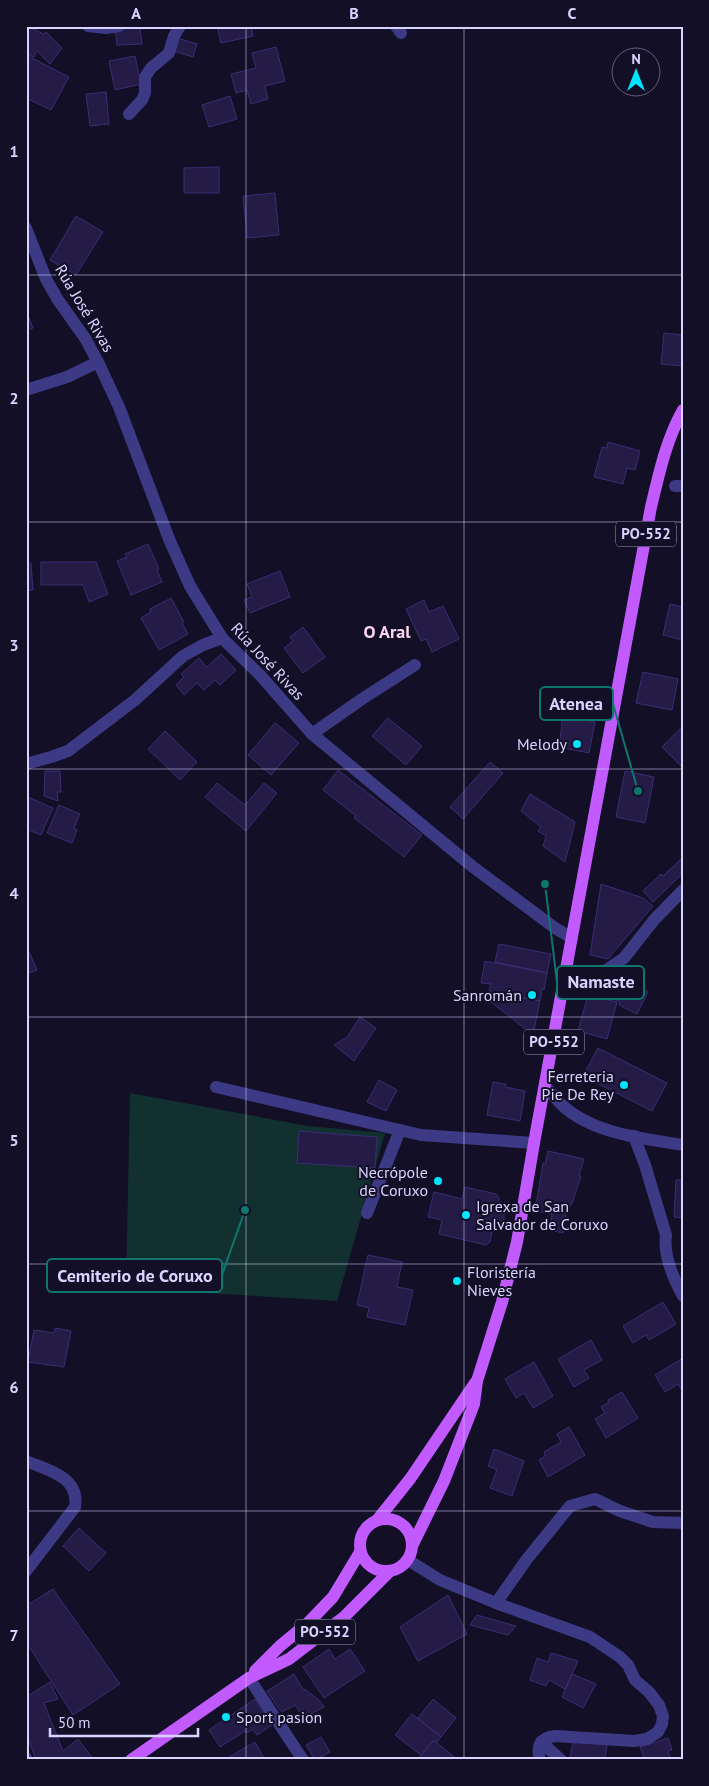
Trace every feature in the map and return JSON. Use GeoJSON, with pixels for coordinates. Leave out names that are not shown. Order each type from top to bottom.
{"type":"FeatureCollection","features":[{"type":"Feature","properties":{"kind":"main road","name":"PO-552"},"geometry":{"type":"LineString","coordinates":[[131,1760],[249,1678],[289,1659],[344,1617],[390,1571],[400,1567],[408,1560],[412,1546],[444,1481],[467,1426],[474,1404],[477,1381],[502,1302],[517,1242],[651,508],[667,447],[683,410]]}},
{"type":"Feature","properties":{"kind":"main road","name":"PO-552"},"geometry":{"type":"LineString","coordinates":[[249,1678],[280,1646],[308,1623],[334,1597],[360,1552],[360,1535],[371,1523],[378,1519],[410,1479],[477,1381]]}},
{"type":"Feature","properties":{"kind":"main road"},"geometry":{"type":"LineString","coordinates":[[378,1519],[392,1519],[405,1526],[412,1538],[412,1546]]}},
{"type":"Feature","properties":{"kind":"main road"},"geometry":{"type":"LineString","coordinates":[[360,1552],[363,1559],[375,1569],[390,1571]]}},
{"type":"Feature","properties":{"kind":"street"},"geometry":{"type":"LineString","coordinates":[[88,26],[106,28],[119,26]]}},
{"type":"Feature","properties":{"kind":"street"},"geometry":{"type":"LineString","coordinates":[[129,114],[142,100],[145,92],[145,78],[151,68],[169,53],[174,36],[180,26]]}},
{"type":"Feature","properties":{"kind":"street","name":"Rúa José Rivas"},"geometry":{"type":"LineString","coordinates":[[26,228],[46,279],[58,300],[85,338],[98,362],[119,407],[169,538],[190,586],[222,638],[260,675],[312,734],[473,867],[539,917],[572,938]]}},
{"type":"Feature","properties":{"kind":"street"},"geometry":{"type":"LineString","coordinates":[[26,390],[67,378],[98,362]]}},
{"type":"Feature","properties":{"kind":"street"},"geometry":{"type":"LineString","coordinates":[[26,764],[51,758],[68,751],[135,700],[183,656],[203,645],[222,638]]}},
{"type":"Feature","properties":{"kind":"street"},"geometry":{"type":"LineString","coordinates":[[312,734],[415,665]]}},
{"type":"Feature","properties":{"kind":"street"},"geometry":{"type":"LineString","coordinates":[[566,976],[590,978],[608,970],[624,958],[654,920],[683,890]]}},
{"type":"Feature","properties":{"kind":"street"},"geometry":{"type":"LineString","coordinates":[[545,1086],[564,1107],[586,1121],[634,1136],[683,1145]]}},
{"type":"Feature","properties":{"kind":"street"},"geometry":{"type":"LineString","coordinates":[[216,1087],[421,1135],[534,1143]]}},
{"type":"Feature","properties":{"kind":"street"},"geometry":{"type":"LineString","coordinates":[[367,1213],[400,1130]]}},
{"type":"Feature","properties":{"kind":"street"},"geometry":{"type":"LineString","coordinates":[[634,1136],[646,1164],[666,1235],[664,1246],[674,1281],[683,1296]]}},
{"type":"Feature","properties":{"kind":"street"},"geometry":{"type":"LineString","coordinates":[[26,1461],[68,1480],[73,1487],[76,1498],[75,1507],[26,1572]]}},
{"type":"Feature","properties":{"kind":"street"},"geometry":{"type":"LineString","coordinates":[[496,1603],[527,1559],[570,1506],[595,1500],[620,1511],[654,1522],[683,1523]]}},
{"type":"Feature","properties":{"kind":"street"},"geometry":{"type":"LineString","coordinates":[[408,1560],[440,1580],[581,1634],[597,1642],[620,1657],[628,1666],[635,1680],[649,1692],[659,1705],[663,1716],[662,1724],[658,1732],[647,1739],[634,1741],[546,1737],[541,1742],[538,1750],[540,1760]]}},
{"type":"Feature","properties":{"kind":"street"},"geometry":{"type":"LineString","coordinates":[[249,1678],[303,1760]]}},
{"type":"Feature","properties":{"kind":"street"},"geometry":{"type":"LineString","coordinates":[[541,1742],[560,1760]]}},
{"type":"Feature","properties":{"kind":"green space"},"geometry":{"type":"Polygon","coordinates":[[[130,1093],[308,1126],[385,1133],[337,1301],[126,1288],[130,1093]]]}},
{"type":"Feature","properties":{"kind":"building"},"geometry":{"type":"Polygon","coordinates":[[[26,26],[44,34],[46,32],[62,48],[50,64],[37,51],[34,57],[26,53],[26,26]]]}},
{"type":"Feature","properties":{"kind":"building"},"geometry":{"type":"Polygon","coordinates":[[[140,26],[142,44],[117,45],[115,28],[140,26]]]}},
{"type":"Feature","properties":{"kind":"building"},"geometry":{"type":"Polygon","coordinates":[[[217,26],[251,26],[253,36],[221,43],[217,26]]]}},
{"type":"Feature","properties":{"kind":"building"},"geometry":{"type":"Polygon","coordinates":[[[177,38],[197,44],[193,57],[173,51],[177,38]]]}},
{"type":"Feature","properties":{"kind":"building"},"geometry":{"type":"Polygon","coordinates":[[[276,47],[285,81],[265,86],[268,99],[251,104],[247,90],[236,93],[231,74],[256,68],[252,53],[276,47]]]}},
{"type":"Feature","properties":{"kind":"building"},"geometry":{"type":"Polygon","coordinates":[[[26,55],[69,77],[51,110],[26,98],[26,55]]]}},
{"type":"Feature","properties":{"kind":"building"},"geometry":{"type":"Polygon","coordinates":[[[135,56],[141,84],[115,90],[109,61],[135,56]]]}},
{"type":"Feature","properties":{"kind":"building"},"geometry":{"type":"Polygon","coordinates":[[[106,92],[109,124],[90,126],[86,94],[106,92]]]}},
{"type":"Feature","properties":{"kind":"building"},"geometry":{"type":"Polygon","coordinates":[[[230,96],[237,119],[209,127],[202,105],[230,96]]]}},
{"type":"Feature","properties":{"kind":"building"},"geometry":{"type":"Polygon","coordinates":[[[219,167],[219,193],[184,193],[184,168],[219,167]]]}},
{"type":"Feature","properties":{"kind":"building"},"geometry":{"type":"Polygon","coordinates":[[[275,193],[279,235],[247,238],[243,196],[275,193]]]}},
{"type":"Feature","properties":{"kind":"building"},"geometry":{"type":"Polygon","coordinates":[[[76,216],[103,232],[76,275],[50,260],[76,216]]]}},
{"type":"Feature","properties":{"kind":"building"},"geometry":{"type":"Polygon","coordinates":[[[26,311],[33,328],[26,331],[26,311]]]}},
{"type":"Feature","properties":{"kind":"building"},"geometry":{"type":"Polygon","coordinates":[[[664,333],[683,335],[683,366],[661,364],[664,333]]]}},
{"type":"Feature","properties":{"kind":"building"},"geometry":{"type":"Polygon","coordinates":[[[608,442],[640,451],[635,470],[627,468],[623,484],[594,477],[602,447],[607,448],[608,442]]]}},
{"type":"Feature","properties":{"kind":"building"},"geometry":{"type":"Polygon","coordinates":[[[148,544],[159,569],[157,570],[162,582],[131,595],[117,561],[127,557],[125,554],[148,544]]]}},
{"type":"Feature","properties":{"kind":"building"},"geometry":{"type":"Polygon","coordinates":[[[41,562],[96,562],[108,594],[89,602],[83,585],[41,585],[41,562]]]}},
{"type":"Feature","properties":{"kind":"building"},"geometry":{"type":"Polygon","coordinates":[[[26,563],[31,563],[33,590],[26,591],[26,563]]]}},
{"type":"Feature","properties":{"kind":"building"},"geometry":{"type":"Polygon","coordinates":[[[280,571],[290,597],[250,613],[244,600],[252,597],[247,584],[280,571]]]}},
{"type":"Feature","properties":{"kind":"building"},"geometry":{"type":"Polygon","coordinates":[[[171,598],[184,622],[182,623],[188,634],[159,650],[141,618],[151,612],[150,609],[171,598]]]}},
{"type":"Feature","properties":{"kind":"building"},"geometry":{"type":"Polygon","coordinates":[[[424,600],[429,612],[443,606],[459,639],[432,652],[426,639],[421,641],[406,609],[424,600]]]}},
{"type":"Feature","properties":{"kind":"building"},"geometry":{"type":"Polygon","coordinates":[[[670,604],[683,607],[683,640],[663,635],[670,604]]]}},
{"type":"Feature","properties":{"kind":"building"},"geometry":{"type":"Polygon","coordinates":[[[303,627],[325,657],[303,673],[284,648],[293,641],[290,637],[303,627]]]}},
{"type":"Feature","properties":{"kind":"building"},"geometry":{"type":"Polygon","coordinates":[[[221,654],[236,670],[220,685],[215,680],[204,690],[197,683],[184,695],[176,685],[184,677],[181,674],[199,658],[207,667],[221,654]]]}},
{"type":"Feature","properties":{"kind":"building"},"geometry":{"type":"Polygon","coordinates":[[[643,672],[678,679],[672,710],[636,703],[643,672]]]}},
{"type":"Feature","properties":{"kind":"building"},"geometry":{"type":"Polygon","coordinates":[[[563,716],[595,722],[589,753],[559,747],[563,716]]]}},
{"type":"Feature","properties":{"kind":"building"},"geometry":{"type":"Polygon","coordinates":[[[388,718],[422,746],[406,765],[372,736],[388,718]]]}},
{"type":"Feature","properties":{"kind":"building"},"geometry":{"type":"Polygon","coordinates":[[[275,723],[299,743],[271,775],[248,755],[275,723]]]}},
{"type":"Feature","properties":{"kind":"building"},"geometry":{"type":"Polygon","coordinates":[[[683,726],[683,768],[662,747],[683,726]]]}},
{"type":"Feature","properties":{"kind":"building"},"geometry":{"type":"Polygon","coordinates":[[[165,731],[197,762],[180,780],[148,749],[165,731]]]}},
{"type":"Feature","properties":{"kind":"building"},"geometry":{"type":"Polygon","coordinates":[[[490,762],[503,773],[463,819],[450,807],[490,762]]]}},
{"type":"Feature","properties":{"kind":"building"},"geometry":{"type":"Polygon","coordinates":[[[338,770],[422,835],[404,857],[354,818],[356,816],[323,790],[338,770]]]}},
{"type":"Feature","properties":{"kind":"building"},"geometry":{"type":"Polygon","coordinates":[[[45,771],[60,771],[61,792],[57,792],[58,801],[44,796],[45,771]]]}},
{"type":"Feature","properties":{"kind":"building"},"geometry":{"type":"Polygon","coordinates":[[[625,771],[654,777],[645,823],[616,817],[625,771]]]}},
{"type":"Feature","properties":{"kind":"building"},"geometry":{"type":"Polygon","coordinates":[[[217,783],[245,805],[264,783],[277,793],[246,831],[205,797],[217,783]]]}},
{"type":"Feature","properties":{"kind":"building"},"geometry":{"type":"Polygon","coordinates":[[[530,794],[575,822],[565,862],[543,846],[546,836],[538,831],[541,827],[521,811],[530,794]]]}},
{"type":"Feature","properties":{"kind":"building"},"geometry":{"type":"Polygon","coordinates":[[[26,796],[53,808],[41,835],[26,829],[26,796]]]}},
{"type":"Feature","properties":{"kind":"building"},"geometry":{"type":"Polygon","coordinates":[[[59,805],[80,814],[74,828],[77,830],[72,843],[47,833],[59,805]]]}},
{"type":"Feature","properties":{"kind":"building"},"geometry":{"type":"Polygon","coordinates":[[[683,857],[683,873],[653,902],[643,891],[661,874],[663,876],[683,857]]]}},
{"type":"Feature","properties":{"kind":"building"},"geometry":{"type":"Polygon","coordinates":[[[601,884],[643,898],[653,906],[608,959],[590,955],[601,884]]]}},
{"type":"Feature","properties":{"kind":"building"},"geometry":{"type":"Polygon","coordinates":[[[499,944],[551,954],[547,973],[495,962],[499,944]]]}},
{"type":"Feature","properties":{"kind":"building"},"geometry":{"type":"Polygon","coordinates":[[[26,945],[37,970],[26,974],[26,945]]]}},
{"type":"Feature","properties":{"kind":"building"},"geometry":{"type":"Polygon","coordinates":[[[485,961],[547,973],[540,1001],[489,991],[491,984],[481,983],[485,961]]]}},
{"type":"Feature","properties":{"kind":"building"},"geometry":{"type":"Polygon","coordinates":[[[611,974],[648,992],[637,1014],[619,1005],[620,1002],[602,993],[611,974]]]}},
{"type":"Feature","properties":{"kind":"building"},"geometry":{"type":"Polygon","coordinates":[[[492,992],[540,1001],[533,1035],[491,1002],[492,992]]]}},
{"type":"Feature","properties":{"kind":"building"},"geometry":{"type":"Polygon","coordinates":[[[588,995],[617,1002],[607,1039],[578,1031],[588,995]]]}},
{"type":"Feature","properties":{"kind":"building"},"geometry":{"type":"Polygon","coordinates":[[[360,1017],[376,1028],[354,1061],[334,1045],[347,1037],[360,1017]]]}},
{"type":"Feature","properties":{"kind":"building"},"geometry":{"type":"Polygon","coordinates":[[[598,1048],[667,1083],[652,1111],[583,1076],[598,1048]]]}},
{"type":"Feature","properties":{"kind":"building"},"geometry":{"type":"Polygon","coordinates":[[[379,1080],[397,1090],[386,1111],[367,1102],[379,1080]]]}},
{"type":"Feature","properties":{"kind":"building"},"geometry":{"type":"Polygon","coordinates":[[[493,1082],[506,1084],[505,1087],[525,1091],[520,1121],[487,1115],[493,1082]]]}},
{"type":"Feature","properties":{"kind":"building"},"geometry":{"type":"Polygon","coordinates":[[[299,1131],[377,1137],[375,1168],[297,1163],[299,1131]]]}},
{"type":"Feature","properties":{"kind":"building"},"geometry":{"type":"Polygon","coordinates":[[[548,1151],[584,1159],[573,1201],[566,1213],[563,1233],[550,1230],[552,1214],[535,1211],[543,1163],[545,1164],[548,1151]]]}},
{"type":"Feature","properties":{"kind":"building"},"geometry":{"type":"Polygon","coordinates":[[[676,1180],[683,1180],[683,1218],[674,1217],[676,1180]]]}},
{"type":"Feature","properties":{"kind":"building","name":"Igrexa de San Salvador de Coruxo"},"geometry":{"type":"Polygon","coordinates":[[[465,1187],[496,1194],[499,1198],[499,1208],[504,1214],[504,1223],[500,1229],[492,1232],[490,1242],[486,1245],[439,1234],[442,1220],[428,1217],[434,1192],[462,1199],[465,1187]]]}},
{"type":"Feature","properties":{"kind":"building"},"geometry":{"type":"Polygon","coordinates":[[[368,1255],[402,1262],[397,1287],[413,1290],[405,1325],[367,1317],[369,1308],[357,1305],[368,1255]]]}},
{"type":"Feature","properties":{"kind":"building"},"geometry":{"type":"Polygon","coordinates":[[[663,1302],[676,1324],[649,1340],[646,1335],[633,1343],[623,1326],[663,1302]]]}},
{"type":"Feature","properties":{"kind":"building"},"geometry":{"type":"Polygon","coordinates":[[[55,1328],[71,1331],[64,1367],[28,1362],[34,1330],[54,1333],[55,1328]]]}},
{"type":"Feature","properties":{"kind":"building"},"geometry":{"type":"Polygon","coordinates":[[[591,1340],[602,1360],[584,1370],[589,1378],[574,1387],[558,1359],[591,1340]]]}},
{"type":"Feature","properties":{"kind":"building"},"geometry":{"type":"Polygon","coordinates":[[[683,1358],[683,1388],[681,1389],[678,1384],[665,1392],[655,1375],[683,1358]]]}},
{"type":"Feature","properties":{"kind":"building"},"geometry":{"type":"Polygon","coordinates":[[[534,1362],[553,1396],[533,1408],[524,1393],[516,1398],[505,1379],[534,1362]]]}},
{"type":"Feature","properties":{"kind":"building"},"geometry":{"type":"Polygon","coordinates":[[[622,1392],[638,1418],[606,1438],[595,1419],[605,1413],[601,1407],[609,1402],[608,1400],[622,1392]]]}},
{"type":"Feature","properties":{"kind":"building"},"geometry":{"type":"Polygon","coordinates":[[[569,1427],[585,1455],[548,1477],[539,1460],[545,1456],[544,1452],[561,1442],[557,1434],[569,1427]]]}},
{"type":"Feature","properties":{"kind":"building"},"geometry":{"type":"Polygon","coordinates":[[[494,1449],[524,1461],[512,1496],[490,1488],[497,1470],[488,1466],[494,1449]]]}},
{"type":"Feature","properties":{"kind":"building"},"geometry":{"type":"Polygon","coordinates":[[[79,1528],[106,1553],[89,1571],[63,1546],[79,1528]]]}},
{"type":"Feature","properties":{"kind":"building"},"geometry":{"type":"Polygon","coordinates":[[[53,1589],[120,1684],[73,1715],[26,1642],[26,1606],[53,1589]]]}},
{"type":"Feature","properties":{"kind":"building"},"geometry":{"type":"Polygon","coordinates":[[[448,1595],[467,1634],[418,1661],[400,1627],[448,1595]]]}},
{"type":"Feature","properties":{"kind":"building"},"geometry":{"type":"Polygon","coordinates":[[[477,1615],[516,1626],[508,1635],[470,1625],[477,1615]]]}},
{"type":"Feature","properties":{"kind":"building"},"geometry":{"type":"Polygon","coordinates":[[[329,1649],[335,1659],[350,1649],[365,1671],[324,1698],[303,1667],[329,1649]]]}},
{"type":"Feature","properties":{"kind":"building"},"geometry":{"type":"Polygon","coordinates":[[[551,1653],[578,1661],[565,1689],[549,1680],[546,1686],[530,1680],[537,1658],[548,1662],[551,1653]]]}},
{"type":"Feature","properties":{"kind":"building"},"geometry":{"type":"Polygon","coordinates":[[[294,1674],[304,1691],[305,1689],[320,1701],[324,1707],[307,1716],[303,1710],[300,1712],[295,1705],[282,1712],[279,1709],[267,1691],[294,1674]]]}},
{"type":"Feature","properties":{"kind":"building"},"geometry":{"type":"Polygon","coordinates":[[[572,1674],[596,1684],[583,1708],[562,1697],[572,1674]]]}},
{"type":"Feature","properties":{"kind":"building"},"geometry":{"type":"Polygon","coordinates":[[[50,1682],[58,1699],[44,1703],[63,1751],[78,1739],[94,1760],[36,1760],[26,1732],[26,1697],[50,1682]]]}},
{"type":"Feature","properties":{"kind":"building"},"geometry":{"type":"Polygon","coordinates":[[[255,1699],[272,1725],[257,1735],[253,1729],[247,1733],[245,1731],[220,1747],[209,1730],[255,1699]]]}},
{"type":"Feature","properties":{"kind":"building"},"geometry":{"type":"Polygon","coordinates":[[[433,1699],[456,1718],[441,1737],[418,1718],[433,1699]]]}},
{"type":"Feature","properties":{"kind":"building"},"geometry":{"type":"Polygon","coordinates":[[[412,1714],[441,1737],[436,1743],[433,1741],[421,1755],[395,1735],[412,1714]]]}},
{"type":"Feature","properties":{"kind":"building"},"geometry":{"type":"Polygon","coordinates":[[[321,1737],[330,1752],[315,1760],[306,1745],[321,1737]]]}},
{"type":"Feature","properties":{"kind":"building"},"geometry":{"type":"Polygon","coordinates":[[[668,1738],[672,1750],[668,1751],[670,1758],[645,1760],[640,1747],[668,1738]]]}},
{"type":"Feature","properties":{"kind":"building"},"geometry":{"type":"Polygon","coordinates":[[[573,1740],[607,1745],[605,1760],[570,1760],[573,1740]]]}},
{"type":"Feature","properties":{"kind":"building"},"geometry":{"type":"Polygon","coordinates":[[[433,1741],[458,1760],[424,1760],[420,1757],[433,1741]]]}},
{"type":"Feature","properties":{"kind":"building"},"geometry":{"type":"Polygon","coordinates":[[[255,1742],[265,1760],[224,1760],[255,1742]]]}},
{"type":"Feature","properties":{"kind":"place","name":"Melody"},"geometry":{"type":"Point","coordinates":[577,744]}},
{"type":"Feature","properties":{"kind":"place","name":"Atenea"},"geometry":{"type":"Point","coordinates":[638,791]}},
{"type":"Feature","properties":{"kind":"place","name":"Namaste"},"geometry":{"type":"Point","coordinates":[545,884]}},
{"type":"Feature","properties":{"kind":"place","name":"Sanromán"},"geometry":{"type":"Point","coordinates":[532,995]}},
{"type":"Feature","properties":{"kind":"place","name":"Ferreteria Pie De Rey"},"geometry":{"type":"Point","coordinates":[624,1085]}},
{"type":"Feature","properties":{"kind":"place","name":"Necrópole de Coruxo"},"geometry":{"type":"Point","coordinates":[438,1181]}},
{"type":"Feature","properties":{"kind":"place","name":"Cemiterio de Coruxo"},"geometry":{"type":"Point","coordinates":[245,1210]}},
{"type":"Feature","properties":{"kind":"place","name":"Igrexa de San Salvador de Coruxo"},"geometry":{"type":"Point","coordinates":[466,1215]}},
{"type":"Feature","properties":{"kind":"place","name":"Floristería Nieves"},"geometry":{"type":"Point","coordinates":[457,1281]}},
{"type":"Feature","properties":{"kind":"place","name":"Sport pasion"},"geometry":{"type":"Point","coordinates":[226,1717]}},
{"type":"Feature","properties":{"kind":"district","name":"O Aral"},"geometry":{"type":"Point","coordinates":[387,632]}}]}
